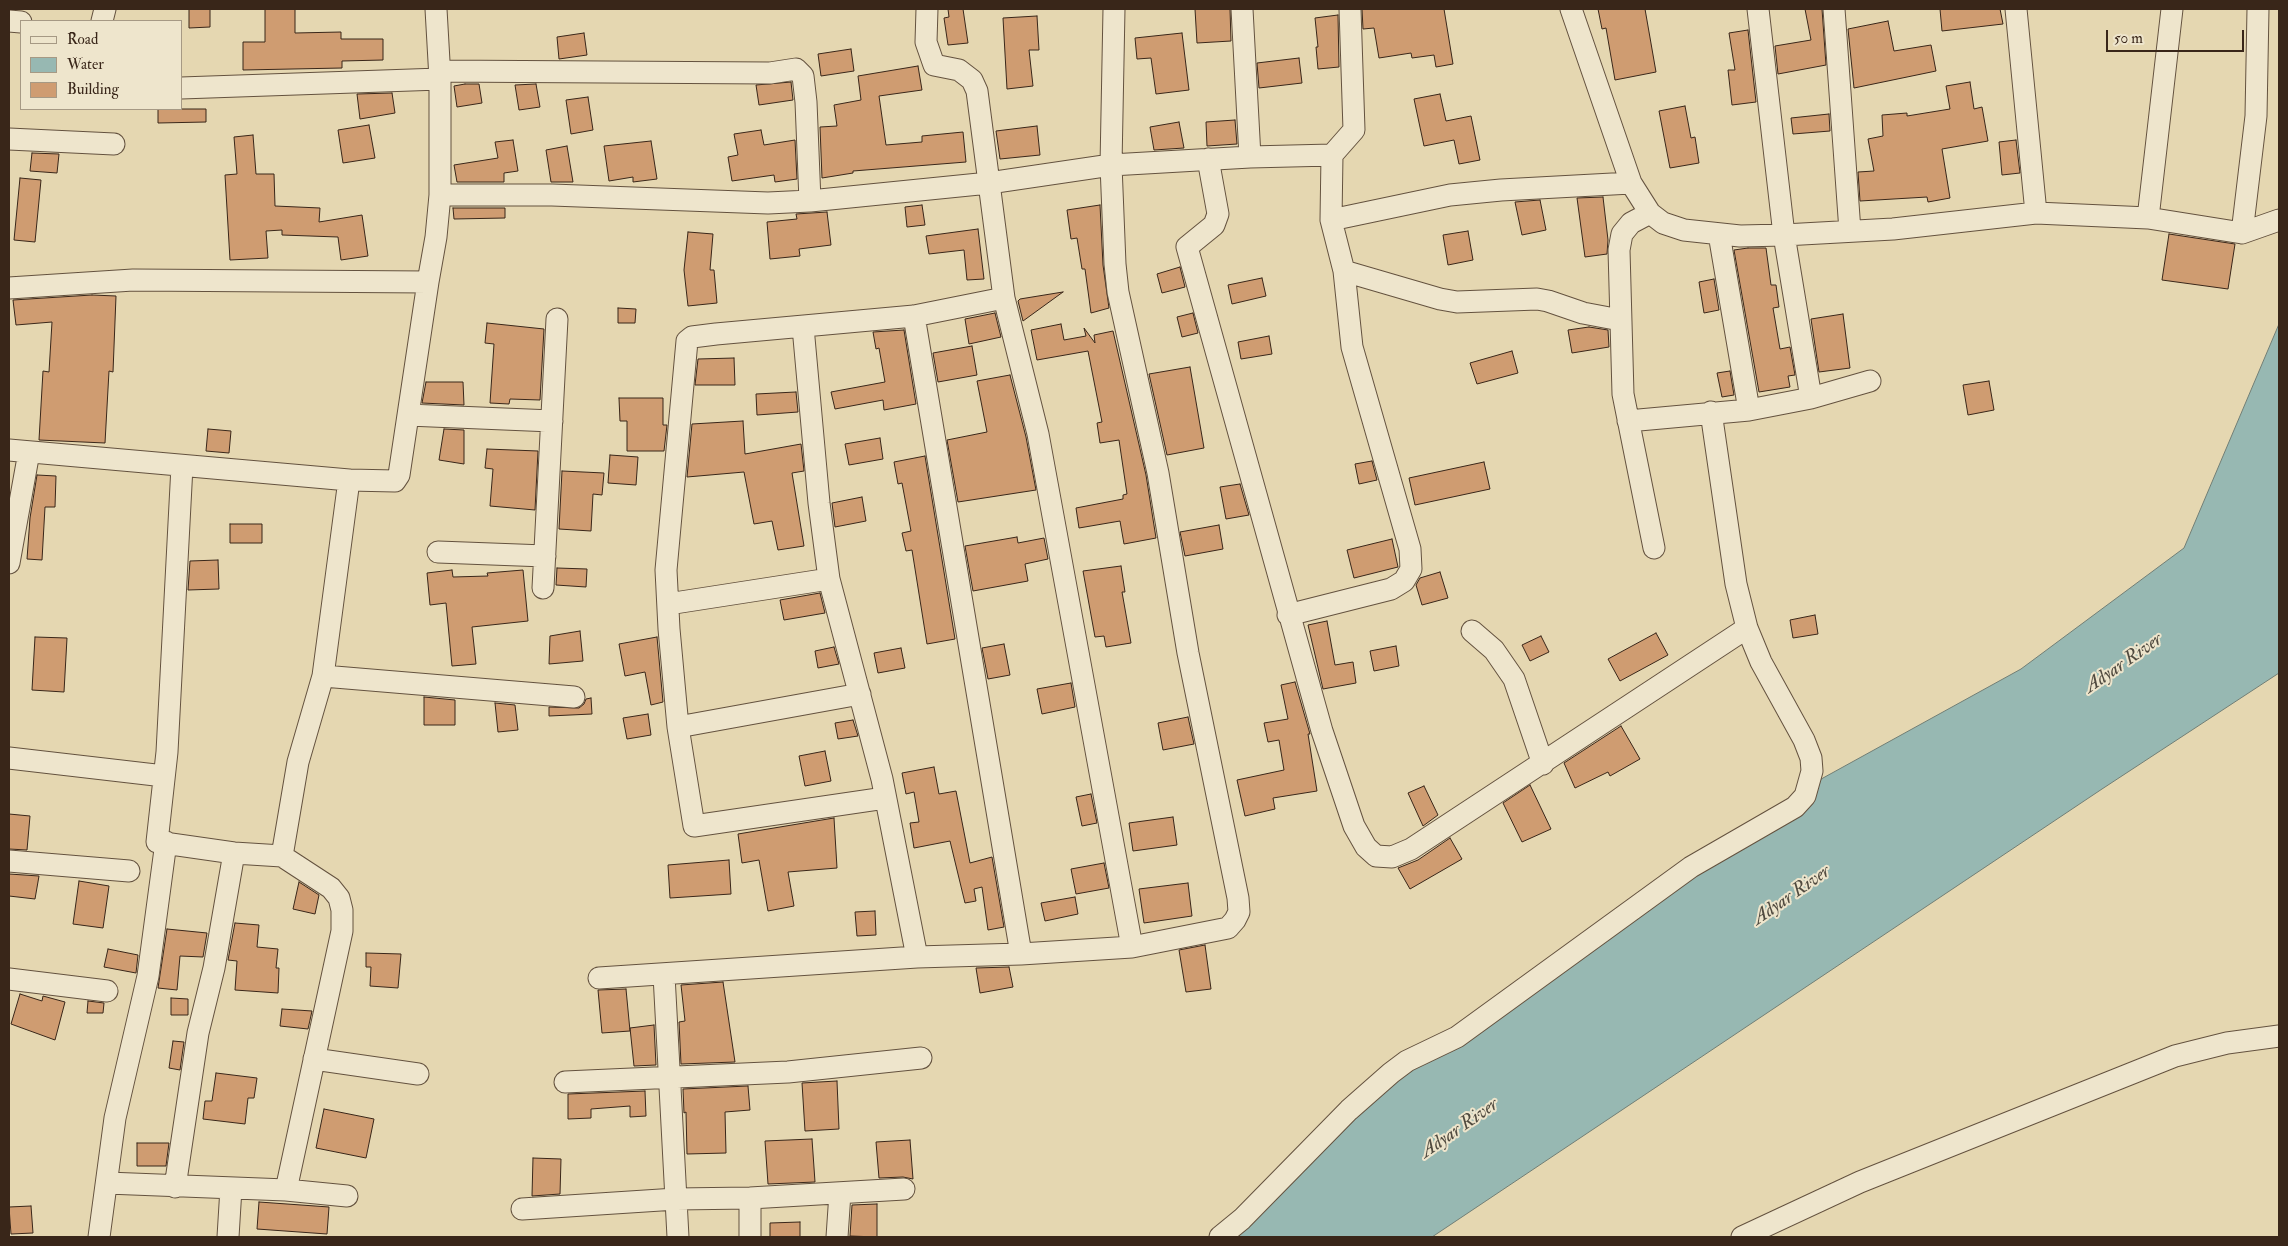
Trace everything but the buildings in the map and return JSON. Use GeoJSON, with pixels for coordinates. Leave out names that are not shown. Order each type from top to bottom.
{"type":"FeatureCollection","features":[{"type":"Feature","properties":{"kind":"street"},"geometry":{"type":"LineString","coordinates":[[9,564],[19,451],[349,480],[393,482],[397,480],[436,237],[440,195],[440,75],[436,9]]}},
{"type":"Feature","properties":{"kind":"street"},"geometry":{"type":"LineString","coordinates":[[927,9],[926,42],[934,65],[959,70],[972,80],[977,91],[1004,298],[1038,434],[1132,947]]}},
{"type":"Feature","properties":{"kind":"street"},"geometry":{"type":"LineString","coordinates":[[599,978],[917,956],[1021,954],[1132,947],[1228,928],[1235,920],[1239,912],[1238,898],[1188,653],[1158,473],[1118,292],[1111,165],[1114,9]]}},
{"type":"Feature","properties":{"kind":"street"},"geometry":{"type":"LineString","coordinates":[[1242,9],[1250,157]]}},
{"type":"Feature","properties":{"kind":"street"},"geometry":{"type":"LineString","coordinates":[[1288,615],[1391,589],[1404,581],[1411,569],[1410,548],[1352,347],[1344,271],[1331,220],[1332,155],[1354,130],[1350,9]]}},
{"type":"Feature","properties":{"kind":"street"},"geometry":{"type":"LineString","coordinates":[[1571,9],[1632,183],[1650,213],[1663,223],[1684,230],[1740,236],[1784,235],[1894,229],[2036,213],[2148,218],[2242,234],[2279,220]]}},
{"type":"Feature","properties":{"kind":"street"},"geometry":{"type":"LineString","coordinates":[[1758,9],[1784,235],[1811,398]]}},
{"type":"Feature","properties":{"kind":"street"},"geometry":{"type":"LineString","coordinates":[[1834,9],[1850,231]]}},
{"type":"Feature","properties":{"kind":"street"},"geometry":{"type":"LineString","coordinates":[[2016,9],[2036,213]]}},
{"type":"Feature","properties":{"kind":"street"},"geometry":{"type":"LineString","coordinates":[[2148,218],[2172,9]]}},
{"type":"Feature","properties":{"kind":"street"},"geometry":{"type":"LineString","coordinates":[[2242,234],[2256,116],[2258,9]]}},
{"type":"Feature","properties":{"kind":"street"},"geometry":{"type":"LineString","coordinates":[[182,88],[440,75],[770,73],[796,70],[803,76],[806,102],[810,201]]}},
{"type":"Feature","properties":{"kind":"street"},"geometry":{"type":"LineString","coordinates":[[9,139],[114,144]]}},
{"type":"Feature","properties":{"kind":"street"},"geometry":{"type":"LineString","coordinates":[[440,195],[552,195],[768,203],[810,201],[989,183],[1111,165],[1250,157],[1332,155]]}},
{"type":"Feature","properties":{"kind":"street"},"geometry":{"type":"LineString","coordinates":[[1208,159],[1218,214],[1214,225],[1187,247],[1288,615],[1322,731],[1354,826],[1366,847],[1376,856],[1392,856],[1411,850],[1747,628]]}},
{"type":"Feature","properties":{"kind":"street"},"geometry":{"type":"LineString","coordinates":[[1331,220],[1450,195],[1501,190],[1632,183]]}},
{"type":"Feature","properties":{"kind":"street"},"geometry":{"type":"LineString","coordinates":[[1650,213],[1631,223],[1622,234],[1619,250],[1623,394],[1654,548]]}},
{"type":"Feature","properties":{"kind":"street"},"geometry":{"type":"LineString","coordinates":[[1719,234],[1749,410]]}},
{"type":"Feature","properties":{"kind":"street"},"geometry":{"type":"LineString","coordinates":[[1344,271],[1440,300],[1457,302],[1537,299],[1584,313],[1620,320]]}},
{"type":"Feature","properties":{"kind":"street"},"geometry":{"type":"LineString","coordinates":[[9,288],[133,280],[428,282]]}},
{"type":"Feature","properties":{"kind":"street"},"geometry":{"type":"LineString","coordinates":[[885,798],[694,826],[678,727],[666,570],[687,340],[692,337],[716,334],[914,316],[1004,298]]}},
{"type":"Feature","properties":{"kind":"street"},"geometry":{"type":"LineString","coordinates":[[914,316],[1021,954]]}},
{"type":"Feature","properties":{"kind":"street"},"geometry":{"type":"LineString","coordinates":[[543,588],[557,319]]}},
{"type":"Feature","properties":{"kind":"street"},"geometry":{"type":"LineString","coordinates":[[803,327],[819,504],[829,579],[860,694],[885,798],[917,956]]}},
{"type":"Feature","properties":{"kind":"street"},"geometry":{"type":"LineString","coordinates":[[1628,421],[1749,410],[1811,398],[1870,381]]}},
{"type":"Feature","properties":{"kind":"street"},"geometry":{"type":"LineString","coordinates":[[1220,1237],[1242,1219],[1349,1110],[1391,1073],[1408,1061],[1457,1037],[1691,867],[1796,807],[1804,796],[1812,771],[1811,758],[1804,740],[1761,662],[1747,628],[1730,552],[1711,412]]}},
{"type":"Feature","properties":{"kind":"street"},"geometry":{"type":"LineString","coordinates":[[408,415],[552,421]]}},
{"type":"Feature","properties":{"kind":"street"},"geometry":{"type":"LineString","coordinates":[[182,466],[164,776],[157,842],[234,853],[282,856],[331,888],[339,898],[342,910],[342,931],[286,1190]]}},
{"type":"Feature","properties":{"kind":"street"},"geometry":{"type":"LineString","coordinates":[[282,856],[298,762],[323,676],[349,480]]}},
{"type":"Feature","properties":{"kind":"street"},"geometry":{"type":"LineString","coordinates":[[438,552],[545,556]]}},
{"type":"Feature","properties":{"kind":"street"},"geometry":{"type":"LineString","coordinates":[[668,604],[829,579]]}},
{"type":"Feature","properties":{"kind":"street"},"geometry":{"type":"LineString","coordinates":[[1472,631],[1494,650],[1514,679],[1543,764]]}},
{"type":"Feature","properties":{"kind":"street"},"geometry":{"type":"LineString","coordinates":[[323,676],[574,697]]}},
{"type":"Feature","properties":{"kind":"street"},"geometry":{"type":"LineString","coordinates":[[678,727],[860,694]]}},
{"type":"Feature","properties":{"kind":"street"},"geometry":{"type":"LineString","coordinates":[[9,758],[164,776]]}},
{"type":"Feature","properties":{"kind":"street"},"geometry":{"type":"LineString","coordinates":[[99,1237],[115,1118],[148,976],[166,842]]}},
{"type":"Feature","properties":{"kind":"street"},"geometry":{"type":"LineString","coordinates":[[175,1186],[198,1033],[214,968],[234,853]]}},
{"type":"Feature","properties":{"kind":"street"},"geometry":{"type":"LineString","coordinates":[[9,861],[130,871]]}},
{"type":"Feature","properties":{"kind":"street"},"geometry":{"type":"LineString","coordinates":[[664,975],[668,1078],[678,1237]]}},
{"type":"Feature","properties":{"kind":"street"},"geometry":{"type":"LineString","coordinates":[[9,979],[107,991]]}},
{"type":"Feature","properties":{"kind":"street"},"geometry":{"type":"LineString","coordinates":[[1742,1237],[1860,1182],[2175,1056],[2227,1043],[2279,1036]]}},
{"type":"Feature","properties":{"kind":"street"},"geometry":{"type":"LineString","coordinates":[[565,1082],[788,1072],[920,1058]]}},
{"type":"Feature","properties":{"kind":"street"},"geometry":{"type":"LineString","coordinates":[[314,1059],[418,1074]]}},
{"type":"Feature","properties":{"kind":"street"},"geometry":{"type":"LineString","coordinates":[[107,1183],[286,1190],[347,1196]]}},
{"type":"Feature","properties":{"kind":"street"},"geometry":{"type":"LineString","coordinates":[[228,1237],[231,1188]]}},
{"type":"Feature","properties":{"kind":"street"},"geometry":{"type":"LineString","coordinates":[[522,1209],[676,1199],[750,1198],[904,1189]]}},
{"type":"Feature","properties":{"kind":"street"},"geometry":{"type":"LineString","coordinates":[[837,1237],[840,1192]]}},
{"type":"Feature","properties":{"kind":"street"},"geometry":{"type":"LineString","coordinates":[[750,1198],[750,1237]]}},
{"type":"Feature","properties":{"kind":"water","name":"Adyar River"},"geometry":{"type":"Polygon","coordinates":[[[2279,324],[2279,673],[2102,789],[1432,1237],[1216,1237],[1443,1034],[1823,778],[2021,669],[2184,548],[2279,324]]]}}]}
